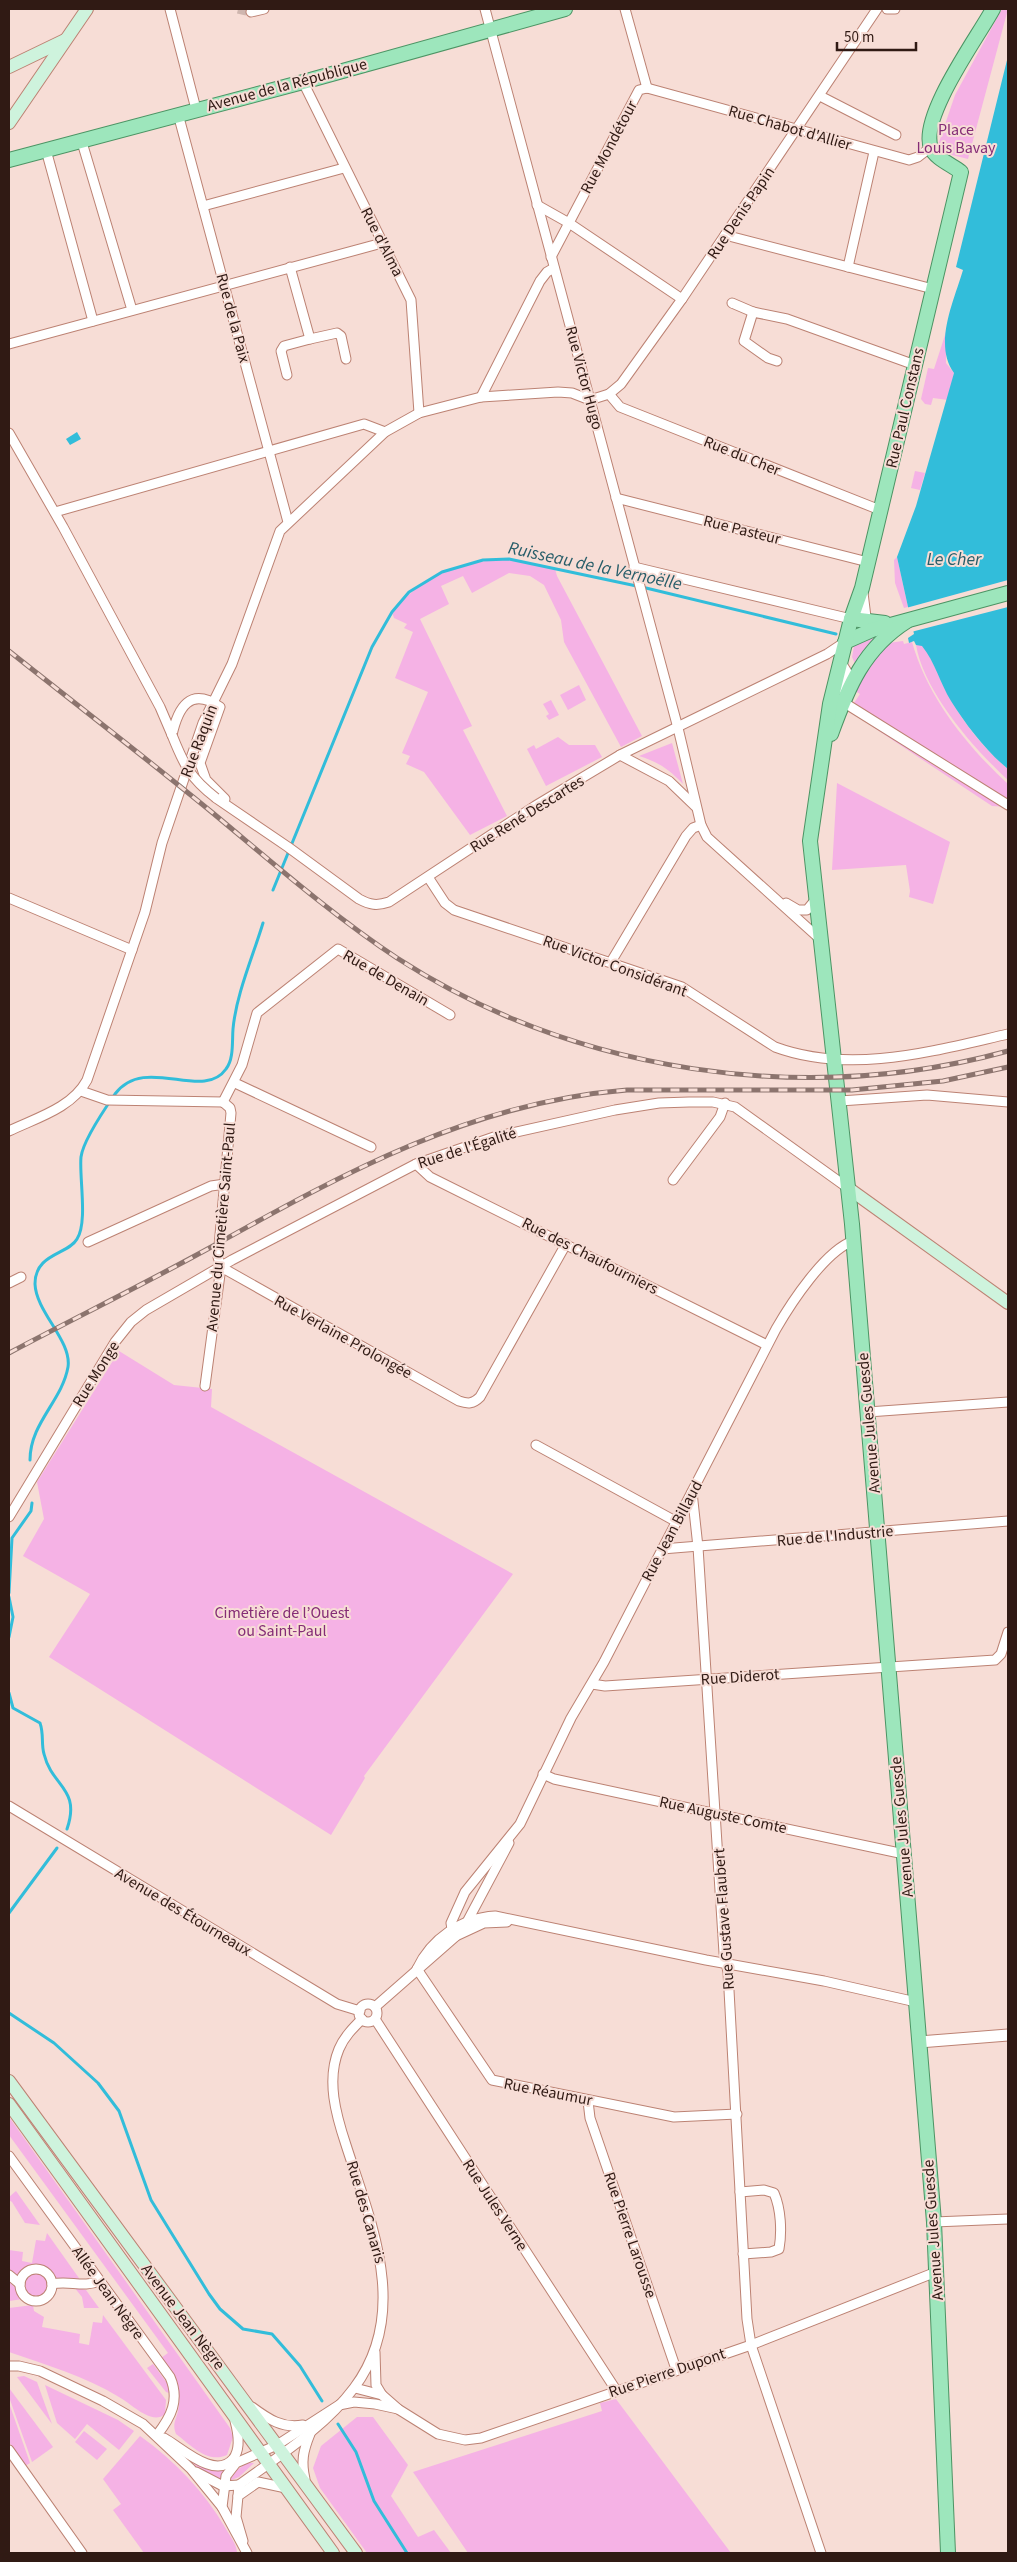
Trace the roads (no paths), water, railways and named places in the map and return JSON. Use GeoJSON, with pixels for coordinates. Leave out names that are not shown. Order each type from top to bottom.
{"type":"FeatureCollection","features":[{"type":"Feature","properties":{"kind":"main road"},"geometry":{"type":"LineString","coordinates":[[9,123],[87,9]]}},
{"type":"Feature","properties":{"kind":"main road","name":"Avenue de la République"},"geometry":{"type":"LineString","coordinates":[[9,160],[81,139],[303,82],[490,28],[565,9]]}},
{"type":"Feature","properties":{"kind":"main road"},"geometry":{"type":"LineString","coordinates":[[931,147],[930,134],[946,86],[993,9]]}},
{"type":"Feature","properties":{"kind":"main road"},"geometry":{"type":"LineString","coordinates":[[9,67],[65,40]]}},
{"type":"Feature","properties":{"kind":"main road","name":"Rue Paul Constans"},"geometry":{"type":"LineString","coordinates":[[820,765],[827,719],[840,661],[851,619],[862,588],[961,172],[935,154],[931,147]]}},
{"type":"Feature","properties":{"kind":"main road"},"geometry":{"type":"LineString","coordinates":[[851,619],[873,625],[899,624],[1008,593]]}},
{"type":"Feature","properties":{"kind":"main road"},"geometry":{"type":"LineString","coordinates":[[820,765],[851,685],[871,650],[899,624]]}},
{"type":"Feature","properties":{"kind":"main road"},"geometry":{"type":"LineString","coordinates":[[845,642],[873,625]]}},
{"type":"Feature","properties":{"kind":"main road","name":"Avenue Jules Guesde"},"geometry":{"type":"LineString","coordinates":[[820,765],[810,841],[820,939],[836,1061],[854,1241],[934,2222],[948,2553]]}},
{"type":"Feature","properties":{"kind":"main road"},"geometry":{"type":"LineString","coordinates":[[848,1188],[1008,1303]]}},
{"type":"Feature","properties":{"kind":"main road","name":"Avenue Jean Nègre"},"geometry":{"type":"LineString","coordinates":[[9,2081],[356,2553]]}},
{"type":"Feature","properties":{"kind":"main road","name":"Avenue Jean Nègre"},"geometry":{"type":"LineString","coordinates":[[9,2104],[334,2553]]}},
{"type":"Feature","properties":{"kind":"street"},"geometry":{"type":"LineString","coordinates":[[170,9],[196,109]]}},
{"type":"Feature","properties":{"kind":"street"},"geometry":{"type":"LineString","coordinates":[[251,12],[264,9]]}},
{"type":"Feature","properties":{"kind":"street","name":"Rue Victor Hugo"},"geometry":{"type":"LineString","coordinates":[[485,9],[678,728],[701,825]]}},
{"type":"Feature","properties":{"kind":"street","name":"Rue Mondétour"},"geometry":{"type":"LineString","coordinates":[[551,256],[639,90],[647,88],[625,9]]}},
{"type":"Feature","properties":{"kind":"street","name":"Rue Denis Papin"},"geometry":{"type":"LineString","coordinates":[[590,400],[609,394],[621,384],[726,235],[877,9]]}},
{"type":"Feature","properties":{"kind":"street"},"geometry":{"type":"LineString","coordinates":[[887,9],[895,9]]}},
{"type":"Feature","properties":{"kind":"street","name":"Rue d'Alma"},"geometry":{"type":"LineString","coordinates":[[303,82],[411,300],[418,413]]}},
{"type":"Feature","properties":{"kind":"street","name":"Rue Chabot d'Allier"},"geometry":{"type":"LineString","coordinates":[[647,88],[874,152],[909,160],[918,157],[931,147]]}},
{"type":"Feature","properties":{"kind":"street"},"geometry":{"type":"LineString","coordinates":[[820,96],[896,135]]}},
{"type":"Feature","properties":{"kind":"street","name":"Rue de la Paix"},"geometry":{"type":"LineString","coordinates":[[178,114],[288,522]]}},
{"type":"Feature","properties":{"kind":"street"},"geometry":{"type":"LineString","coordinates":[[81,139],[132,310]]}},
{"type":"Feature","properties":{"kind":"street"},"geometry":{"type":"LineString","coordinates":[[46,150],[93,321]]}},
{"type":"Feature","properties":{"kind":"street"},"geometry":{"type":"LineString","coordinates":[[848,267],[874,152]]}},
{"type":"Feature","properties":{"kind":"street"},"geometry":{"type":"LineString","coordinates":[[203,206],[344,168]]}},
{"type":"Feature","properties":{"kind":"street"},"geometry":{"type":"LineString","coordinates":[[537,205],[569,223],[682,299]]}},
{"type":"Feature","properties":{"kind":"street"},"geometry":{"type":"LineString","coordinates":[[726,235],[933,289]]}},
{"type":"Feature","properties":{"kind":"street"},"geometry":{"type":"LineString","coordinates":[[9,344],[382,243]]}},
{"type":"Feature","properties":{"kind":"street"},"geometry":{"type":"LineString","coordinates":[[290,267],[310,339]]}},
{"type":"Feature","properties":{"kind":"street"},"geometry":{"type":"LineString","coordinates":[[481,397],[540,281],[547,272],[554,268]]}},
{"type":"Feature","properties":{"kind":"street"},"geometry":{"type":"LineString","coordinates":[[732,303],[753,312],[787,318],[915,366]]}},
{"type":"Feature","properties":{"kind":"street"},"geometry":{"type":"LineString","coordinates":[[753,312],[744,341],[768,358],[777,361]]}},
{"type":"Feature","properties":{"kind":"street"},"geometry":{"type":"LineString","coordinates":[[287,375],[281,351],[284,346],[337,333],[341,336],[346,359]]}},
{"type":"Feature","properties":{"kind":"street","name":"Rue Raquin"},"geometry":{"type":"LineString","coordinates":[[81,1091],[87,1080],[145,912],[162,843],[203,723],[232,664],[280,531],[385,432],[418,413],[481,397],[558,392],[590,400]]}},
{"type":"Feature","properties":{"kind":"street","name":"Rue du Cher"},"geometry":{"type":"LineString","coordinates":[[609,394],[620,407],[880,510]]}},
{"type":"Feature","properties":{"kind":"street"},"geometry":{"type":"LineString","coordinates":[[55,512],[364,424],[385,432]]}},
{"type":"Feature","properties":{"kind":"street"},"geometry":{"type":"LineString","coordinates":[[9,433],[55,512],[160,707],[182,762],[196,783],[240,814]]}},
{"type":"Feature","properties":{"kind":"street","name":"Rue Pasteur"},"geometry":{"type":"LineString","coordinates":[[616,498],[868,562]]}},
{"type":"Feature","properties":{"kind":"street"},"geometry":{"type":"LineString","coordinates":[[634,567],[851,619]]}},
{"type":"Feature","properties":{"kind":"street"},"geometry":{"type":"LineString","coordinates":[[862,588],[862,605],[873,625]]}},
{"type":"Feature","properties":{"kind":"street","name":"Rue René Descartes"},"geometry":{"type":"LineString","coordinates":[[240,814],[291,848],[358,899],[369,905],[379,905],[389,902],[535,806],[620,755],[827,654],[845,642]]}},
{"type":"Feature","properties":{"kind":"street"},"geometry":{"type":"LineString","coordinates":[[827,654],[834,656],[840,661],[847,672],[837,706],[837,717]]}},
{"type":"Feature","properties":{"kind":"street"},"geometry":{"type":"LineString","coordinates":[[851,685],[855,704],[861,714]]}},
{"type":"Feature","properties":{"kind":"street"},"geometry":{"type":"LineString","coordinates":[[172,735],[175,719],[182,706],[199,698],[213,702],[220,707],[200,763],[206,780],[240,814]]}},
{"type":"Feature","properties":{"kind":"street"},"geometry":{"type":"LineString","coordinates":[[844,702],[1008,804]]}},
{"type":"Feature","properties":{"kind":"street"},"geometry":{"type":"LineString","coordinates":[[620,755],[670,781],[696,807]]}},
{"type":"Feature","properties":{"kind":"street"},"geometry":{"type":"LineString","coordinates":[[611,962],[686,836],[693,828],[701,825],[707,837],[775,896],[820,939]]}},
{"type":"Feature","properties":{"kind":"street","name":"Rue Victor Considérant"},"geometry":{"type":"LineString","coordinates":[[428,877],[445,903],[454,910],[682,987],[775,1047],[810,1058],[836,1061],[929,1052],[1008,1034]]}},
{"type":"Feature","properties":{"kind":"street"},"geometry":{"type":"LineString","coordinates":[[775,896],[798,910],[809,909],[816,898]]}},
{"type":"Feature","properties":{"kind":"street"},"geometry":{"type":"LineString","coordinates":[[9,898],[132,950]]}},
{"type":"Feature","properties":{"kind":"street","name":"Rue de Denain"},"geometry":{"type":"LineString","coordinates":[[223,1102],[235,1083],[242,1065],[257,1013],[338,949],[450,1015]]}},
{"type":"Feature","properties":{"kind":"street"},"geometry":{"type":"LineString","coordinates":[[235,1083],[371,1147]]}},
{"type":"Feature","properties":{"kind":"street"},"geometry":{"type":"LineString","coordinates":[[9,1131],[70,1102],[81,1091],[111,1101],[223,1102]]}},
{"type":"Feature","properties":{"kind":"street"},"geometry":{"type":"LineString","coordinates":[[840,1101],[927,1095],[1008,1102]]}},
{"type":"Feature","properties":{"kind":"street","name":"Avenue du Cimetière Saint-Paul"},"geometry":{"type":"LineString","coordinates":[[205,1386],[221,1267],[218,1257],[231,1113],[230,1108],[223,1102]]}},
{"type":"Feature","properties":{"kind":"street","name":"Rue de l'Égalité"},"geometry":{"type":"LineString","coordinates":[[221,1267],[416,1164],[494,1137],[568,1119],[659,1103],[713,1102],[735,1107],[848,1188]]}},
{"type":"Feature","properties":{"kind":"street"},"geometry":{"type":"LineString","coordinates":[[673,1180],[720,1117],[725,1104]]}},
{"type":"Feature","properties":{"kind":"street","name":"Rue des Chaufourniers"},"geometry":{"type":"LineString","coordinates":[[416,1164],[430,1177],[767,1345]]}},
{"type":"Feature","properties":{"kind":"street"},"geometry":{"type":"LineString","coordinates":[[88,1242],[211,1186],[225,1184]]}},
{"type":"Feature","properties":{"kind":"street","name":"Rue Jean Billaud"},"geometry":{"type":"LineString","coordinates":[[511,1838],[677,1522],[767,1345],[790,1306],[834,1252],[854,1241]]}},
{"type":"Feature","properties":{"kind":"street","name":"Rue Verlaine Prolongée"},"geometry":{"type":"LineString","coordinates":[[221,1267],[442,1392],[467,1404],[475,1402],[480,1397],[566,1244]]}},
{"type":"Feature","properties":{"kind":"street","name":"Rue Monge"},"geometry":{"type":"LineString","coordinates":[[9,1517],[115,1342],[131,1322],[146,1310],[221,1267]]}},
{"type":"Feature","properties":{"kind":"street"},"geometry":{"type":"LineString","coordinates":[[9,1284],[22,1277]]}},
{"type":"Feature","properties":{"kind":"street"},"geometry":{"type":"LineString","coordinates":[[868,1412],[1008,1402]]}},
{"type":"Feature","properties":{"kind":"street"},"geometry":{"type":"LineString","coordinates":[[536,1445],[677,1522]]}},
{"type":"Feature","properties":{"kind":"street","name":"Rue Gustave Flaubert"},"geometry":{"type":"LineString","coordinates":[[692,1492],[698,1547],[737,2114],[743,2254],[751,2345],[821,2553]]}},
{"type":"Feature","properties":{"kind":"street","name":"Rue de l'Industrie"},"geometry":{"type":"LineString","coordinates":[[662,1548],[698,1547],[1008,1521]]}},
{"type":"Feature","properties":{"kind":"street","name":"Rue Diderot"},"geometry":{"type":"LineString","coordinates":[[592,1684],[604,1686],[707,1680],[995,1660],[1001,1654],[1008,1632]]}},
{"type":"Feature","properties":{"kind":"street","name":"Rue Auguste Comte"},"geometry":{"type":"LineString","coordinates":[[543,1774],[554,1779],[904,1854]]}},
{"type":"Feature","properties":{"kind":"street","name":"Avenue des Étourneaux"},"geometry":{"type":"LineString","coordinates":[[9,1806],[337,2004],[361,2015]]}},
{"type":"Feature","properties":{"kind":"street"},"geometry":{"type":"LineString","coordinates":[[375,2007],[417,1969],[421,1959],[457,1932],[467,1920],[508,1848],[511,1838]]}},
{"type":"Feature","properties":{"kind":"street"},"geometry":{"type":"LineString","coordinates":[[457,1932],[451,1923],[465,1892],[511,1838]]}},
{"type":"Feature","properties":{"kind":"street"},"geometry":{"type":"LineString","coordinates":[[479,1899],[484,1910],[495,1916]]}},
{"type":"Feature","properties":{"kind":"street"},"geometry":{"type":"LineString","coordinates":[[467,1920],[478,1916],[511,1918],[522,1922],[824,1981],[916,2002]]}},
{"type":"Feature","properties":{"kind":"street"},"geometry":{"type":"LineString","coordinates":[[457,1932],[484,1923],[522,1922]]}},
{"type":"Feature","properties":{"kind":"street","name":"Rue Réaumur"},"geometry":{"type":"LineString","coordinates":[[417,1969],[492,2080],[674,2117],[737,2114]]}},
{"type":"Feature","properties":{"kind":"street"},"geometry":{"type":"LineString","coordinates":[[368,2004],[375,2007],[377,2014],[375,2019],[370,2022],[361,2015],[368,2004]]}},
{"type":"Feature","properties":{"kind":"street","name":"Rue des Canaris"},"geometry":{"type":"LineString","coordinates":[[239,2484],[269,2463],[280,2449],[310,2428],[328,2419],[355,2388],[375,2345],[384,2298],[383,2270],[378,2245],[338,2120],[333,2096],[334,2069],[339,2049],[361,2015]]}},
{"type":"Feature","properties":{"kind":"street","name":"Rue Jules Verne"},"geometry":{"type":"LineString","coordinates":[[375,2019],[616,2390]]}},
{"type":"Feature","properties":{"kind":"street"},"geometry":{"type":"LineString","coordinates":[[919,2042],[1008,2035]]}},
{"type":"Feature","properties":{"kind":"street","name":"Rue Pierre Larousse"},"geometry":{"type":"LineString","coordinates":[[588,2101],[590,2118],[676,2369]]}},
{"type":"Feature","properties":{"kind":"street","name":"Allée Jean Nègre"},"geometry":{"type":"LineString","coordinates":[[9,2156],[172,2383],[174,2407],[168,2420],[157,2435]]}},
{"type":"Feature","properties":{"kind":"street"},"geometry":{"type":"LineString","coordinates":[[740,2192],[764,2190],[774,2194],[778,2203],[780,2240],[778,2249],[771,2252],[743,2254]]}},
{"type":"Feature","properties":{"kind":"street"},"geometry":{"type":"LineString","coordinates":[[934,2222],[1008,2219]]}},
{"type":"Feature","properties":{"kind":"street"},"geometry":{"type":"LineString","coordinates":[[9,2275],[20,2284],[25,2297],[38,2301],[50,2294],[52,2284],[44,2271],[34,2270],[24,2274],[20,2284]]}},
{"type":"Feature","properties":{"kind":"street","name":"Rue Pierre Dupont"},"geometry":{"type":"LineString","coordinates":[[398,2409],[438,2434],[465,2440],[481,2438],[676,2369],[751,2345],[936,2272]]}},
{"type":"Feature","properties":{"kind":"street"},"geometry":{"type":"LineString","coordinates":[[52,2284],[62,2282],[91,2285],[99,2281]]}},
{"type":"Feature","properties":{"kind":"street"},"geometry":{"type":"LineString","coordinates":[[375,2345],[376,2385],[382,2395],[398,2409]]}},
{"type":"Feature","properties":{"kind":"street"},"geometry":{"type":"LineString","coordinates":[[9,2366],[19,2366],[46,2374],[122,2411],[157,2435],[206,2464],[218,2467],[261,2451],[280,2449]]}},
{"type":"Feature","properties":{"kind":"street"},"geometry":{"type":"LineString","coordinates":[[355,2388],[382,2395]]}},
{"type":"Feature","properties":{"kind":"street"},"geometry":{"type":"LineString","coordinates":[[246,2402],[266,2418],[291,2428],[310,2428],[303,2450],[301,2465],[306,2484]]}},
{"type":"Feature","properties":{"kind":"street"},"geometry":{"type":"LineString","coordinates":[[339,2405],[368,2403],[398,2409]]}},
{"type":"Feature","properties":{"kind":"street"},"geometry":{"type":"LineString","coordinates":[[222,2507],[223,2486],[235,2460],[238,2433],[234,2415]]}},
{"type":"Feature","properties":{"kind":"street"},"geometry":{"type":"LineString","coordinates":[[157,2435],[192,2469],[209,2480],[223,2486],[239,2484],[236,2517],[245,2550]]}},
{"type":"Feature","properties":{"kind":"street"},"geometry":{"type":"LineString","coordinates":[[9,2450],[82,2553]]}},
{"type":"Feature","properties":{"kind":"street"},"geometry":{"type":"LineString","coordinates":[[192,2469],[197,2478],[222,2507],[245,2550]]}},
{"type":"Feature","properties":{"kind":"street"},"geometry":{"type":"LineString","coordinates":[[238,2496],[258,2482],[286,2488]]}},
{"type":"Feature","properties":{"kind":"water","name":"Le Cher"},"geometry":{"type":"Polygon","coordinates":[[[1008,56],[1008,769],[984,746],[963,719],[947,694],[922,646],[916,645],[914,641],[909,643],[908,638],[914,634],[897,557],[916,506],[954,373],[948,362],[945,336],[947,322],[963,270],[956,267],[1008,56]]]}},
{"type":"Feature","properties":{"kind":"water"},"geometry":{"type":"Polygon","coordinates":[[[77,432],[81,439],[70,445],[66,439],[77,432]]]}},
{"type":"Feature","properties":{"kind":"waterway","name":"Ruisseau de la Vernoëlle"},"geometry":{"type":"LineString","coordinates":[[273,890],[372,647],[392,612],[409,592],[442,572],[483,560],[509,559],[646,588],[836,634]]}},
{"type":"Feature","properties":{"kind":"waterway","name":"Ruisseau de la Vernoëlle"},"geometry":{"type":"LineString","coordinates":[[30,1460],[31,1447],[35,1435],[40,1423],[60,1391],[68,1367],[65,1347],[37,1295],[36,1274],[46,1260],[73,1244],[77,1239],[83,1211],[81,1157],[86,1142],[95,1124],[115,1094],[127,1083],[142,1078],[157,1077],[203,1081],[216,1078],[226,1069],[231,1055],[238,1003],[263,923]]}},
{"type":"Feature","properties":{"kind":"waterway","name":"Ruisseau de la Vernoëlle"},"geometry":{"type":"LineString","coordinates":[[9,1593],[12,1538],[31,1511],[32,1503]]}},
{"type":"Feature","properties":{"kind":"waterway","name":"Ruisseau de la Vernoëlle"},"geometry":{"type":"LineString","coordinates":[[9,1597],[13,1617],[9,1637]]}},
{"type":"Feature","properties":{"kind":"waterway","name":"Ruisseau de la Vernoëlle"},"geometry":{"type":"LineString","coordinates":[[9,1693],[13,1708],[40,1723],[43,1750],[48,1765],[68,1796],[70,1815],[67,1829]]}},
{"type":"Feature","properties":{"kind":"waterway","name":"Ruisseau de la Vernoëlle"},"geometry":{"type":"LineString","coordinates":[[9,1913],[57,1848]]}},
{"type":"Feature","properties":{"kind":"waterway","name":"Ruisseau de la Vernoëlle"},"geometry":{"type":"LineString","coordinates":[[9,2013],[54,2043],[98,2083],[119,2111],[151,2200],[209,2294],[220,2309],[243,2329],[272,2334],[300,2366],[322,2401]]}},
{"type":"Feature","properties":{"kind":"waterway","name":"Ruisseau de la Vernoëlle"},"geometry":{"type":"LineString","coordinates":[[338,2424],[356,2452],[374,2501],[407,2553]]}},
{"type":"Feature","properties":{"kind":"tunnel"},"geometry":{"type":"LineString","coordinates":[[238,9],[251,12]]}},
{"type":"Feature","properties":{"kind":"railway"},"geometry":{"type":"LineString","coordinates":[[9,651],[349,924],[397,958],[466,997],[539,1029],[615,1053],[693,1069],[772,1077],[852,1076],[930,1068],[1008,1051]]}},
{"type":"Feature","properties":{"kind":"railway"},"geometry":{"type":"LineString","coordinates":[[9,1353],[362,1167],[463,1125],[516,1109],[570,1097],[627,1090],[852,1090],[943,1081],[1008,1067]]}},
{"type":"Feature","properties":{"kind":"park label","name":"Place Louis Bavay"},"geometry":{"type":"Point","coordinates":[956,139]}},
{"type":"Feature","properties":{"kind":"park label","name":"Cimetière de l’Ouest ou Saint-Paul"},"geometry":{"type":"Point","coordinates":[282,1622]}}]}
